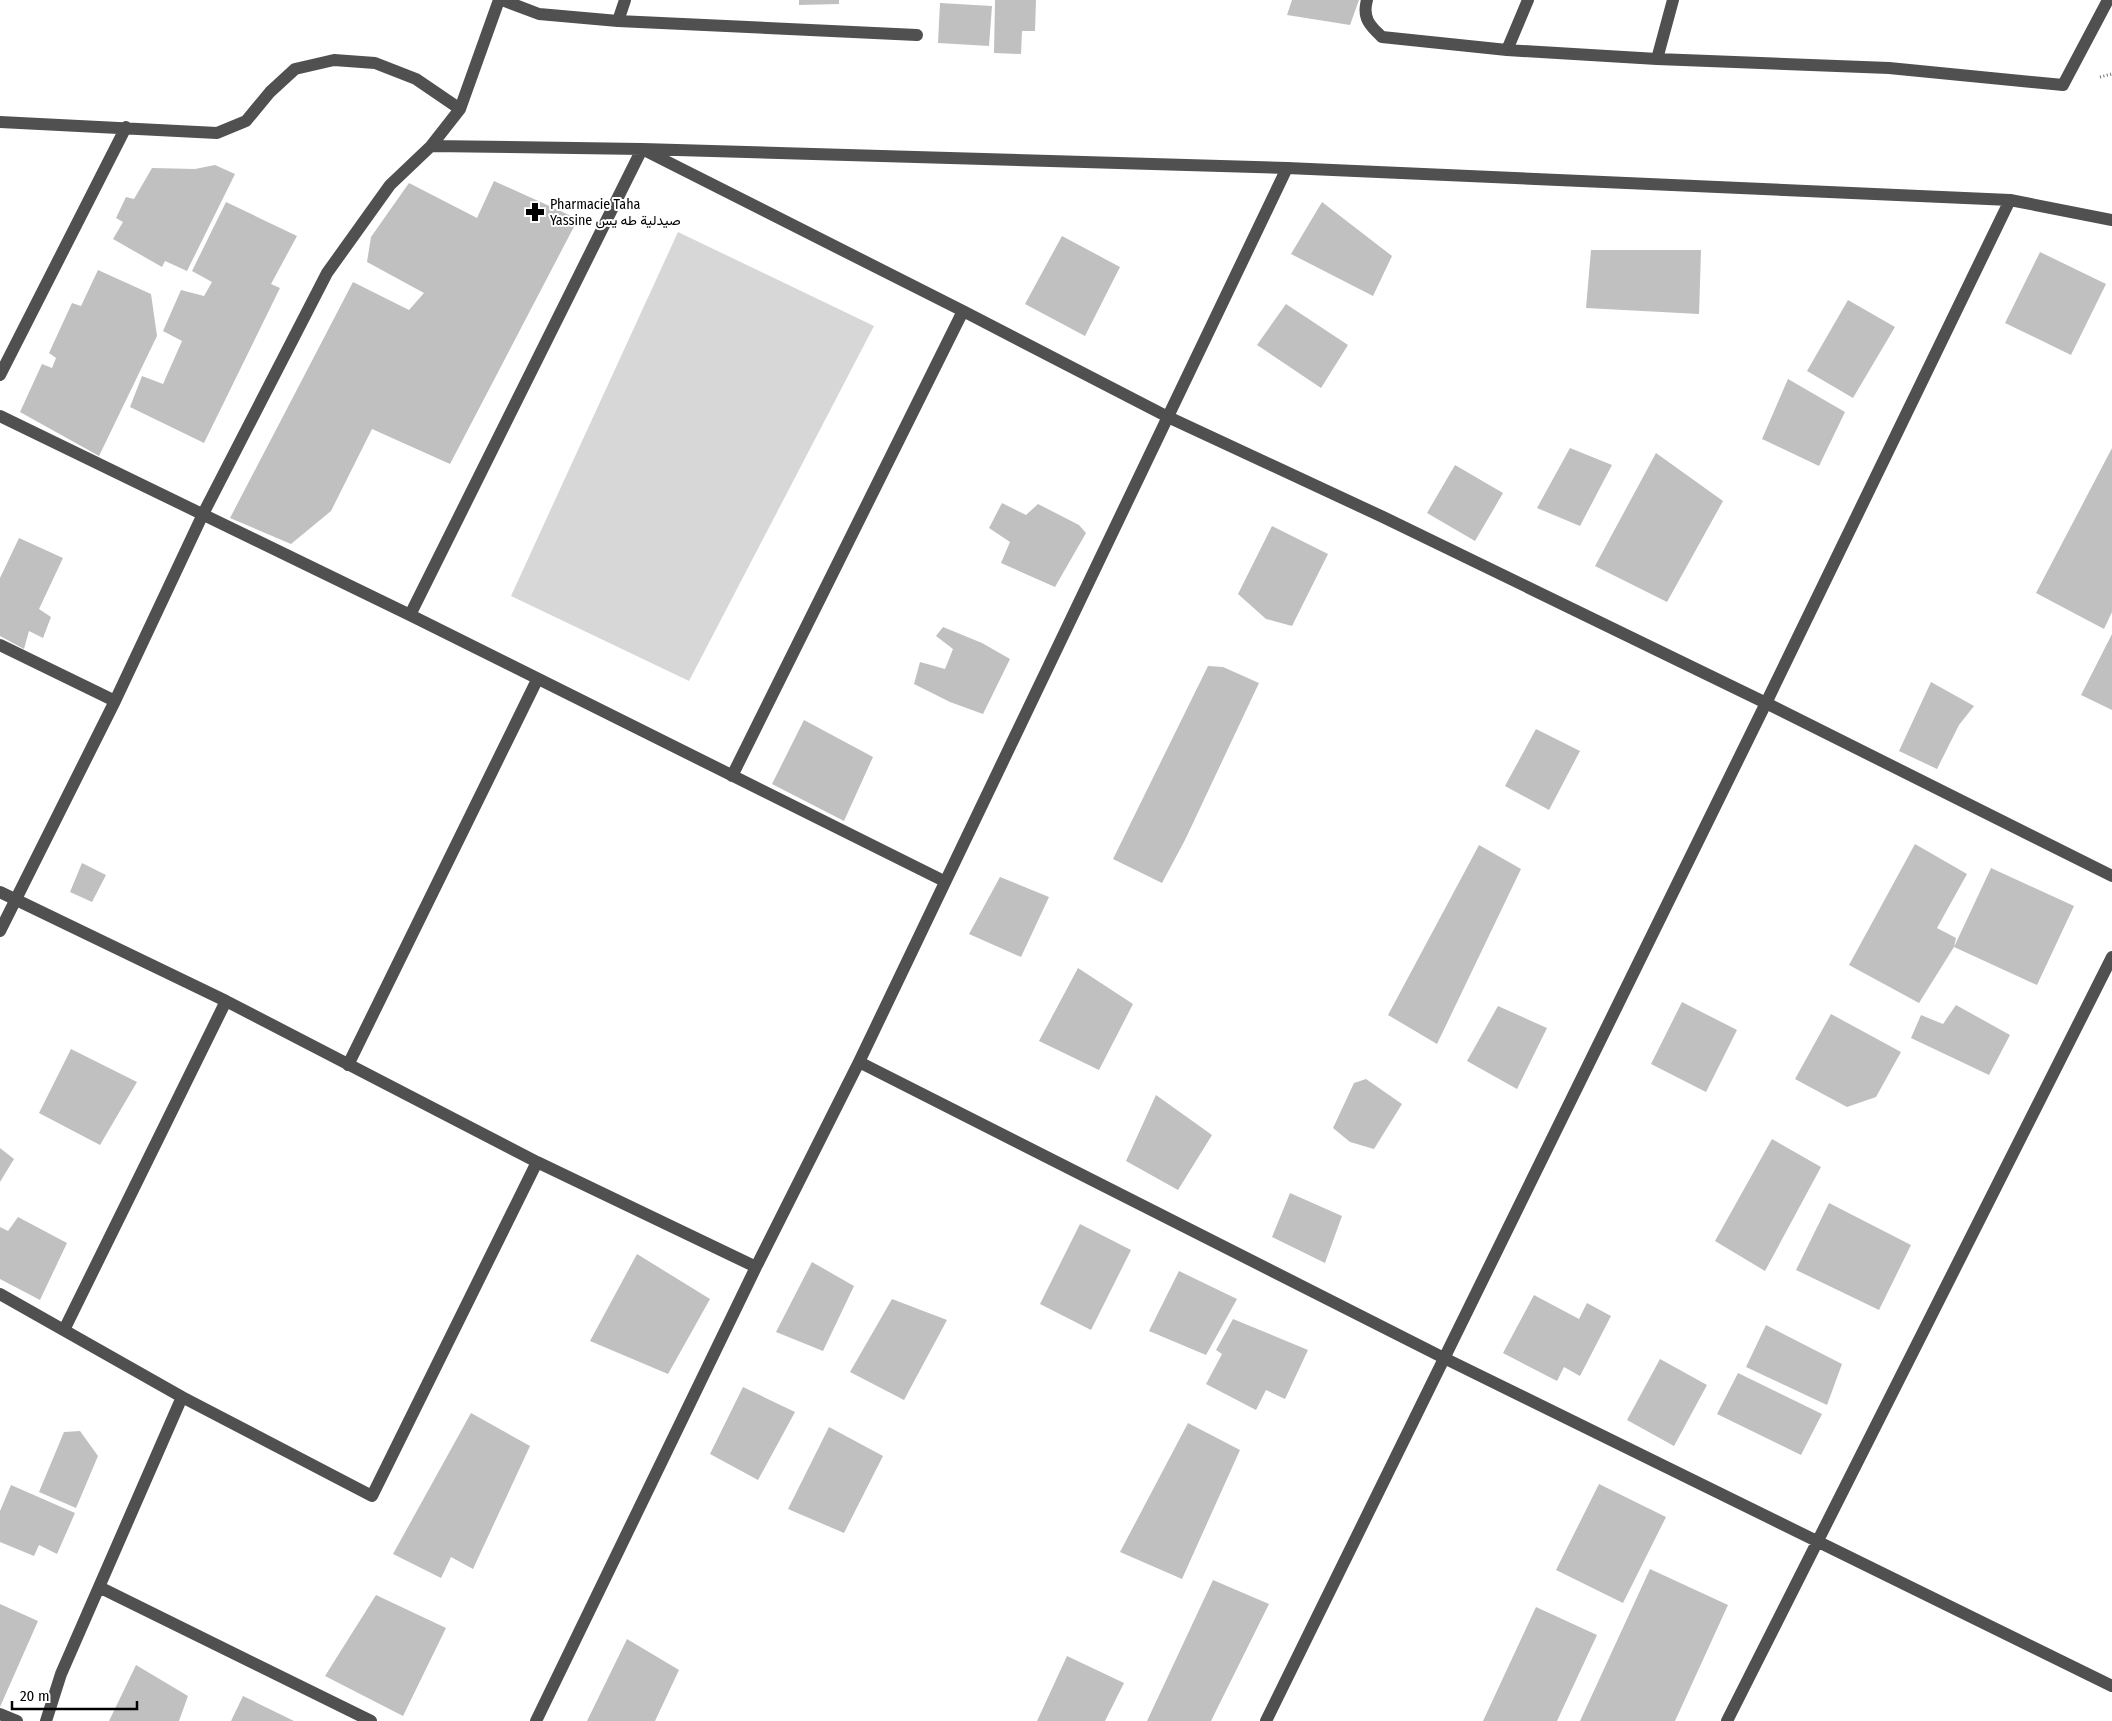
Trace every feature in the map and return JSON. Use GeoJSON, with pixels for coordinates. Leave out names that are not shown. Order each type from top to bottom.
{"type":"FeatureCollection","features":[{"type":"Feature","properties":{"kind":"street"},"geometry":{"type":"LineString","coordinates":[[0,931],[115,701],[203,514],[327,273],[390,185],[431,146],[460,110],[500,0],[539,14],[618,21],[917,35]]}},
{"type":"Feature","properties":{"kind":"street"},"geometry":{"type":"LineString","coordinates":[[618,21],[624,0]]}},
{"type":"Feature","properties":{"kind":"street"},"geometry":{"type":"LineString","coordinates":[[1366,0],[1365,8],[1369,25],[1382,37],[1507,50],[1657,59],[1890,68],[2064,85],[2108,0]]}},
{"type":"Feature","properties":{"kind":"street"},"geometry":{"type":"LineString","coordinates":[[1507,50],[1528,0]]}},
{"type":"Feature","properties":{"kind":"street"},"geometry":{"type":"LineString","coordinates":[[1657,59],[1673,0]]}},
{"type":"Feature","properties":{"kind":"street"},"geometry":{"type":"LineString","coordinates":[[0,122],[217,133],[246,121],[270,92],[295,69],[334,60],[375,63],[416,79],[460,110]]}},
{"type":"Feature","properties":{"kind":"street"},"geometry":{"type":"LineString","coordinates":[[0,375],[126,127]]}},
{"type":"Feature","properties":{"kind":"street"},"geometry":{"type":"LineString","coordinates":[[431,146],[1287,168],[2010,200],[2112,220]]}},
{"type":"Feature","properties":{"kind":"street"},"geometry":{"type":"LineString","coordinates":[[642,150],[1168,416],[1392,521],[1766,703],[2112,876]]}},
{"type":"Feature","properties":{"kind":"street"},"geometry":{"type":"LineString","coordinates":[[410,615],[642,150]]}},
{"type":"Feature","properties":{"kind":"street"},"geometry":{"type":"LineString","coordinates":[[536,1721],[756,1267],[859,1062],[1287,168]]}},
{"type":"Feature","properties":{"kind":"street"},"geometry":{"type":"LineString","coordinates":[[1266,1721],[1766,703],[2010,200]]}},
{"type":"Feature","properties":{"kind":"street"},"geometry":{"type":"LineString","coordinates":[[732,776],[963,311]]}},
{"type":"Feature","properties":{"kind":"street"},"geometry":{"type":"LineString","coordinates":[[0,416],[410,615],[944,881]]}},
{"type":"Feature","properties":{"kind":"street"},"geometry":{"type":"LineString","coordinates":[[0,645],[115,701]]}},
{"type":"Feature","properties":{"kind":"street"},"geometry":{"type":"LineString","coordinates":[[348,1065],[538,680]]}},
{"type":"Feature","properties":{"kind":"street"},"geometry":{"type":"LineString","coordinates":[[0,892],[226,1001],[537,1162],[756,1267]]}},
{"type":"Feature","properties":{"kind":"street"},"geometry":{"type":"LineString","coordinates":[[1727,1721],[2112,957]]}},
{"type":"Feature","properties":{"kind":"street"},"geometry":{"type":"LineString","coordinates":[[64,1330],[226,1001]]}},
{"type":"Feature","properties":{"kind":"street"},"geometry":{"type":"LineString","coordinates":[[859,1062],[1444,1358],[2112,1686]]}},
{"type":"Feature","properties":{"kind":"street"},"geometry":{"type":"LineString","coordinates":[[0,1294],[182,1397],[372,1496],[537,1162]]}},
{"type":"Feature","properties":{"kind":"street"},"geometry":{"type":"LineString","coordinates":[[46,1721],[61,1674],[182,1397]]}},
{"type":"Feature","properties":{"kind":"street"},"geometry":{"type":"LineString","coordinates":[[99,1587],[371,1721]]}},
{"type":"Feature","properties":{"kind":"street"},"geometry":{"type":"LineString","coordinates":[[0,1714],[17,1721]]}},
{"type":"Feature","properties":{"kind":"shaded area"},"geometry":{"type":"Polygon","coordinates":[[[678,232],[874,326],[689,681],[511,596],[678,232]]]}},
{"type":"Feature","properties":{"kind":"building"},"geometry":{"type":"Polygon","coordinates":[[[799,0],[839,0],[839,4],[799,5],[799,0]]]}},
{"type":"Feature","properties":{"kind":"building"},"geometry":{"type":"Polygon","coordinates":[[[995,0],[1036,0],[1035,31],[1022,31],[1021,54],[994,53],[995,0]]]}},
{"type":"Feature","properties":{"kind":"building"},"geometry":{"type":"Polygon","coordinates":[[[1292,0],[1359,0],[1350,25],[1287,15],[1292,0]]]}},
{"type":"Feature","properties":{"kind":"building"},"geometry":{"type":"Polygon","coordinates":[[[940,3],[992,6],[989,46],[938,43],[940,3]]]}},
{"type":"Feature","properties":{"kind":"building"},"geometry":{"type":"Polygon","coordinates":[[[215,165],[235,174],[187,271],[165,261],[162,267],[113,239],[123,222],[116,218],[126,197],[134,199],[152,168],[195,169],[215,165]]]}},
{"type":"Feature","properties":{"kind":"building"},"geometry":{"type":"Polygon","coordinates":[[[494,181],[578,219],[450,464],[372,429],[331,511],[291,544],[230,518],[353,282],[409,310],[424,293],[367,262],[371,237],[409,183],[477,218],[494,181]]]}},
{"type":"Feature","properties":{"kind":"building"},"geometry":{"type":"Polygon","coordinates":[[[226,202],[297,236],[271,284],[280,288],[204,443],[130,407],[142,376],[163,384],[182,341],[163,331],[181,290],[204,296],[212,282],[192,271],[226,202]]]}},
{"type":"Feature","properties":{"kind":"building"},"geometry":{"type":"Polygon","coordinates":[[[1322,202],[1392,256],[1373,296],[1291,254],[1322,202]]]}},
{"type":"Feature","properties":{"kind":"building"},"geometry":{"type":"Polygon","coordinates":[[[1062,236],[1120,267],[1085,336],[1025,304],[1062,236]]]}},
{"type":"Feature","properties":{"kind":"building"},"geometry":{"type":"Polygon","coordinates":[[[1591,250],[1701,250],[1699,314],[1586,308],[1591,250]]]}},
{"type":"Feature","properties":{"kind":"building"},"geometry":{"type":"Polygon","coordinates":[[[2040,252],[2106,284],[2071,355],[2005,323],[2040,252]]]}},
{"type":"Feature","properties":{"kind":"building"},"geometry":{"type":"Polygon","coordinates":[[[98,270],[151,294],[157,336],[99,456],[20,412],[42,364],[52,368],[56,358],[49,353],[72,303],[81,306],[98,270]]]}},
{"type":"Feature","properties":{"kind":"building"},"geometry":{"type":"Polygon","coordinates":[[[1848,300],[1895,327],[1853,398],[1807,371],[1848,300]]]}},
{"type":"Feature","properties":{"kind":"building"},"geometry":{"type":"Polygon","coordinates":[[[1286,304],[1348,345],[1321,388],[1257,345],[1286,304]]]}},
{"type":"Feature","properties":{"kind":"building"},"geometry":{"type":"Polygon","coordinates":[[[1788,379],[1845,412],[1819,466],[1762,439],[1788,379]]]}},
{"type":"Feature","properties":{"kind":"building"},"geometry":{"type":"Polygon","coordinates":[[[1570,448],[1612,465],[1580,526],[1537,508],[1570,448]]]}},
{"type":"Feature","properties":{"kind":"building"},"geometry":{"type":"Polygon","coordinates":[[[2112,448],[2112,612],[2104,629],[2036,593],[2112,448]]]}},
{"type":"Feature","properties":{"kind":"building"},"geometry":{"type":"Polygon","coordinates":[[[1656,453],[1723,501],[1667,602],[1595,566],[1656,453]]]}},
{"type":"Feature","properties":{"kind":"building"},"geometry":{"type":"Polygon","coordinates":[[[1455,465],[1503,493],[1475,541],[1427,513],[1455,465]]]}},
{"type":"Feature","properties":{"kind":"building"},"geometry":{"type":"Polygon","coordinates":[[[1002,503],[1026,515],[1038,504],[1079,525],[1086,533],[1055,587],[1001,563],[1010,542],[989,528],[1002,503]]]}},
{"type":"Feature","properties":{"kind":"building"},"geometry":{"type":"Polygon","coordinates":[[[1272,526],[1328,554],[1292,626],[1266,619],[1238,594],[1272,526]]]}},
{"type":"Feature","properties":{"kind":"building"},"geometry":{"type":"Polygon","coordinates":[[[19,538],[63,558],[39,609],[51,617],[43,638],[29,631],[24,649],[0,636],[0,578],[19,538]]]}},
{"type":"Feature","properties":{"kind":"building"},"geometry":{"type":"Polygon","coordinates":[[[943,627],[982,643],[1010,659],[983,714],[950,702],[914,684],[920,662],[945,669],[953,649],[936,636],[943,627]]]}},
{"type":"Feature","properties":{"kind":"building"},"geometry":{"type":"Polygon","coordinates":[[[2112,634],[2112,710],[2081,695],[2112,634]]]}},
{"type":"Feature","properties":{"kind":"building"},"geometry":{"type":"Polygon","coordinates":[[[1208,666],[1223,667],[1259,683],[1185,840],[1162,883],[1113,859],[1208,666]]]}},
{"type":"Feature","properties":{"kind":"building"},"geometry":{"type":"Polygon","coordinates":[[[1931,682],[1974,706],[1959,725],[1937,769],[1899,751],[1931,682]]]}},
{"type":"Feature","properties":{"kind":"building"},"geometry":{"type":"Polygon","coordinates":[[[804,720],[873,757],[844,821],[772,784],[804,720]]]}},
{"type":"Feature","properties":{"kind":"building"},"geometry":{"type":"Polygon","coordinates":[[[1536,729],[1580,751],[1549,810],[1505,786],[1536,729]]]}},
{"type":"Feature","properties":{"kind":"building"},"geometry":{"type":"Polygon","coordinates":[[[1915,844],[1967,874],[1937,928],[1956,938],[1954,947],[1919,1003],[1849,965],[1915,844]]]}},
{"type":"Feature","properties":{"kind":"building"},"geometry":{"type":"Polygon","coordinates":[[[1479,845],[1521,869],[1437,1044],[1388,1015],[1479,845]]]}},
{"type":"Feature","properties":{"kind":"building"},"geometry":{"type":"Polygon","coordinates":[[[82,863],[106,875],[92,902],[70,892],[82,863]]]}},
{"type":"Feature","properties":{"kind":"building"},"geometry":{"type":"Polygon","coordinates":[[[1991,868],[2074,906],[2037,985],[1954,947],[1991,868]]]}},
{"type":"Feature","properties":{"kind":"building"},"geometry":{"type":"Polygon","coordinates":[[[1000,877],[1049,897],[1021,957],[969,934],[1000,877]]]}},
{"type":"Feature","properties":{"kind":"building"},"geometry":{"type":"Polygon","coordinates":[[[1078,968],[1133,1004],[1099,1070],[1039,1041],[1078,968]]]}},
{"type":"Feature","properties":{"kind":"building"},"geometry":{"type":"Polygon","coordinates":[[[1682,1002],[1737,1030],[1706,1092],[1651,1064],[1682,1002]]]}},
{"type":"Feature","properties":{"kind":"building"},"geometry":{"type":"Polygon","coordinates":[[[1956,1005],[2010,1035],[1989,1075],[1911,1038],[1921,1015],[1943,1024],[1956,1005]]]}},
{"type":"Feature","properties":{"kind":"building"},"geometry":{"type":"Polygon","coordinates":[[[1498,1006],[1547,1028],[1517,1089],[1467,1061],[1498,1006]]]}},
{"type":"Feature","properties":{"kind":"building"},"geometry":{"type":"Polygon","coordinates":[[[1831,1014],[1901,1052],[1876,1097],[1847,1107],[1795,1079],[1831,1014]]]}},
{"type":"Feature","properties":{"kind":"building"},"geometry":{"type":"Polygon","coordinates":[[[71,1049],[137,1082],[100,1145],[39,1113],[71,1049]]]}},
{"type":"Feature","properties":{"kind":"building"},"geometry":{"type":"Polygon","coordinates":[[[1366,1079],[1402,1104],[1374,1149],[1350,1142],[1333,1128],[1354,1083],[1366,1079]]]}},
{"type":"Feature","properties":{"kind":"building"},"geometry":{"type":"Polygon","coordinates":[[[1156,1095],[1212,1135],[1178,1190],[1126,1161],[1156,1095]]]}},
{"type":"Feature","properties":{"kind":"building"},"geometry":{"type":"Polygon","coordinates":[[[1772,1139],[1821,1167],[1765,1271],[1715,1241],[1772,1139]]]}},
{"type":"Feature","properties":{"kind":"building"},"geometry":{"type":"Polygon","coordinates":[[[0,1148],[14,1159],[0,1182],[0,1148]]]}},
{"type":"Feature","properties":{"kind":"building"},"geometry":{"type":"Polygon","coordinates":[[[1290,1193],[1342,1216],[1325,1263],[1272,1237],[1290,1193]]]}},
{"type":"Feature","properties":{"kind":"building"},"geometry":{"type":"Polygon","coordinates":[[[1829,1203],[1911,1245],[1879,1310],[1796,1270],[1829,1203]]]}},
{"type":"Feature","properties":{"kind":"building"},"geometry":{"type":"Polygon","coordinates":[[[18,1217],[67,1243],[40,1300],[0,1279],[0,1227],[8,1231],[18,1217]]]}},
{"type":"Feature","properties":{"kind":"building"},"geometry":{"type":"Polygon","coordinates":[[[1080,1224],[1131,1250],[1091,1330],[1040,1304],[1080,1224]]]}},
{"type":"Feature","properties":{"kind":"building"},"geometry":{"type":"Polygon","coordinates":[[[637,1254],[710,1299],[668,1374],[590,1341],[637,1254]]]}},
{"type":"Feature","properties":{"kind":"building"},"geometry":{"type":"Polygon","coordinates":[[[812,1262],[854,1286],[823,1351],[776,1332],[812,1262]]]}},
{"type":"Feature","properties":{"kind":"building"},"geometry":{"type":"Polygon","coordinates":[[[1179,1271],[1237,1299],[1206,1355],[1149,1331],[1179,1271]]]}},
{"type":"Feature","properties":{"kind":"building"},"geometry":{"type":"Polygon","coordinates":[[[1534,1295],[1579,1319],[1587,1303],[1611,1316],[1580,1376],[1564,1367],[1557,1381],[1503,1353],[1534,1295]]]}},
{"type":"Feature","properties":{"kind":"building"},"geometry":{"type":"Polygon","coordinates":[[[892,1299],[947,1320],[904,1400],[850,1372],[892,1299]]]}},
{"type":"Feature","properties":{"kind":"building"},"geometry":{"type":"Polygon","coordinates":[[[1233,1319],[1308,1350],[1285,1399],[1266,1390],[1256,1410],[1206,1384],[1222,1354],[1216,1350],[1233,1319]]]}},
{"type":"Feature","properties":{"kind":"building"},"geometry":{"type":"Polygon","coordinates":[[[1766,1325],[1842,1364],[1827,1405],[1746,1367],[1766,1325]]]}},
{"type":"Feature","properties":{"kind":"building"},"geometry":{"type":"Polygon","coordinates":[[[1660,1359],[1707,1385],[1674,1446],[1627,1420],[1660,1359]]]}},
{"type":"Feature","properties":{"kind":"building"},"geometry":{"type":"Polygon","coordinates":[[[1738,1373],[1822,1414],[1801,1455],[1717,1414],[1738,1373]]]}},
{"type":"Feature","properties":{"kind":"building"},"geometry":{"type":"Polygon","coordinates":[[[743,1387],[795,1412],[758,1480],[710,1454],[743,1387]]]}},
{"type":"Feature","properties":{"kind":"building"},"geometry":{"type":"Polygon","coordinates":[[[471,1413],[530,1446],[473,1569],[451,1557],[441,1578],[393,1554],[471,1413]]]}},
{"type":"Feature","properties":{"kind":"building"},"geometry":{"type":"Polygon","coordinates":[[[1188,1423],[1240,1450],[1182,1579],[1120,1552],[1188,1423]]]}},
{"type":"Feature","properties":{"kind":"building"},"geometry":{"type":"Polygon","coordinates":[[[829,1427],[883,1456],[844,1533],[788,1509],[829,1427]]]}},
{"type":"Feature","properties":{"kind":"building"},"geometry":{"type":"Polygon","coordinates":[[[80,1431],[98,1456],[76,1508],[39,1492],[64,1432],[80,1431]]]}},
{"type":"Feature","properties":{"kind":"building"},"geometry":{"type":"Polygon","coordinates":[[[1599,1484],[1666,1517],[1623,1603],[1556,1570],[1599,1484]]]}},
{"type":"Feature","properties":{"kind":"building"},"geometry":{"type":"Polygon","coordinates":[[[11,1485],[75,1513],[57,1554],[39,1545],[34,1556],[0,1542],[0,1511],[11,1485]]]}},
{"type":"Feature","properties":{"kind":"building"},"geometry":{"type":"Polygon","coordinates":[[[1650,1569],[1728,1605],[1675,1721],[1580,1721],[1650,1569]]]}},
{"type":"Feature","properties":{"kind":"building"},"geometry":{"type":"Polygon","coordinates":[[[1213,1580],[1269,1604],[1211,1721],[1147,1721],[1213,1580]]]}},
{"type":"Feature","properties":{"kind":"building"},"geometry":{"type":"Polygon","coordinates":[[[376,1595],[446,1628],[403,1716],[325,1676],[376,1595]]]}},
{"type":"Feature","properties":{"kind":"building"},"geometry":{"type":"Polygon","coordinates":[[[0,1604],[38,1621],[0,1707],[0,1604]]]}},
{"type":"Feature","properties":{"kind":"building"},"geometry":{"type":"Polygon","coordinates":[[[1536,1607],[1597,1635],[1557,1721],[1483,1721],[1536,1607]]]}},
{"type":"Feature","properties":{"kind":"building"},"geometry":{"type":"Polygon","coordinates":[[[627,1639],[679,1670],[655,1721],[587,1721],[627,1639]]]}},
{"type":"Feature","properties":{"kind":"building"},"geometry":{"type":"Polygon","coordinates":[[[1067,1656],[1124,1683],[1105,1721],[1037,1721],[1067,1656]]]}},
{"type":"Feature","properties":{"kind":"building"},"geometry":{"type":"Polygon","coordinates":[[[136,1665],[188,1696],[179,1721],[109,1721],[136,1665]]]}},
{"type":"Feature","properties":{"kind":"building"},"geometry":{"type":"Polygon","coordinates":[[[243,1696],[294,1721],[231,1721],[243,1696]]]}},
{"type":"Feature","properties":{"kind":"place","name":"Pharmacie Taha Yassine صيدلية طه يس"},"geometry":{"type":"Point","coordinates":[535,212]}}]}
